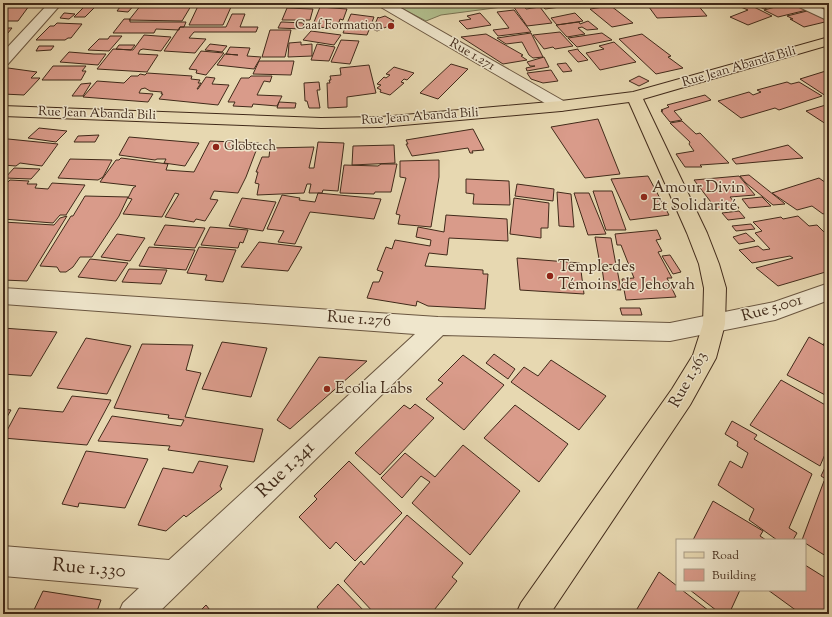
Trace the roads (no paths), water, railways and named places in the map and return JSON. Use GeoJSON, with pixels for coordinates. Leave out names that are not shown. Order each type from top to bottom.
{"type":"FeatureCollection","features":[{"type":"Feature","properties":{"kind":"main road","name":"Rue Jean Abanda Bili"},"geometry":{"type":"LineString","coordinates":[[3,111],[328,122],[381,122],[561,106],[634,97],[829,41]]}},
{"type":"Feature","properties":{"kind":"main road","name":"Rue 1.363"},"geometry":{"type":"LineString","coordinates":[[532,614],[681,397],[704,358],[714,324],[715,288],[709,264],[697,233],[634,97]]}},
{"type":"Feature","properties":{"kind":"street"},"geometry":{"type":"LineString","coordinates":[[3,61],[56,3]]}},
{"type":"Feature","properties":{"kind":"street","name":"Rue 1.271"},"geometry":{"type":"LineString","coordinates":[[384,3],[561,106]]}},
{"type":"Feature","properties":{"kind":"street"},"geometry":{"type":"LineString","coordinates":[[802,3],[829,17]]}},
{"type":"Feature","properties":{"kind":"street","name":"Rue 5.001"},"geometry":{"type":"LineString","coordinates":[[714,324],[775,311],[829,291]]}},
{"type":"Feature","properties":{"kind":"street","name":"Rue 1.276"},"geometry":{"type":"LineString","coordinates":[[3,296],[438,326],[670,332],[714,324]]}},
{"type":"Feature","properties":{"kind":"street","name":"Rue 1.341"},"geometry":{"type":"LineString","coordinates":[[134,614],[438,326]]}},
{"type":"Feature","properties":{"kind":"street","name":"Rue 1.330"},"geometry":{"type":"LineString","coordinates":[[3,561],[174,576]]}},
{"type":"Feature","properties":{"kind":"place","name":"Caaf Formation"},"geometry":{"type":"Point","coordinates":[391,26]}},
{"type":"Feature","properties":{"kind":"place","name":"Globtech"},"geometry":{"type":"Point","coordinates":[216,147]}},
{"type":"Feature","properties":{"kind":"place","name":"Amour Divin Et Solidarité"},"geometry":{"type":"Point","coordinates":[644,197]}},
{"type":"Feature","properties":{"kind":"place","name":"Temple des Témoins de Jehovah"},"geometry":{"type":"Point","coordinates":[550,276]}},
{"type":"Feature","properties":{"kind":"place","name":"Ecolia Labs"},"geometry":{"type":"Point","coordinates":[327,389]}}]}
